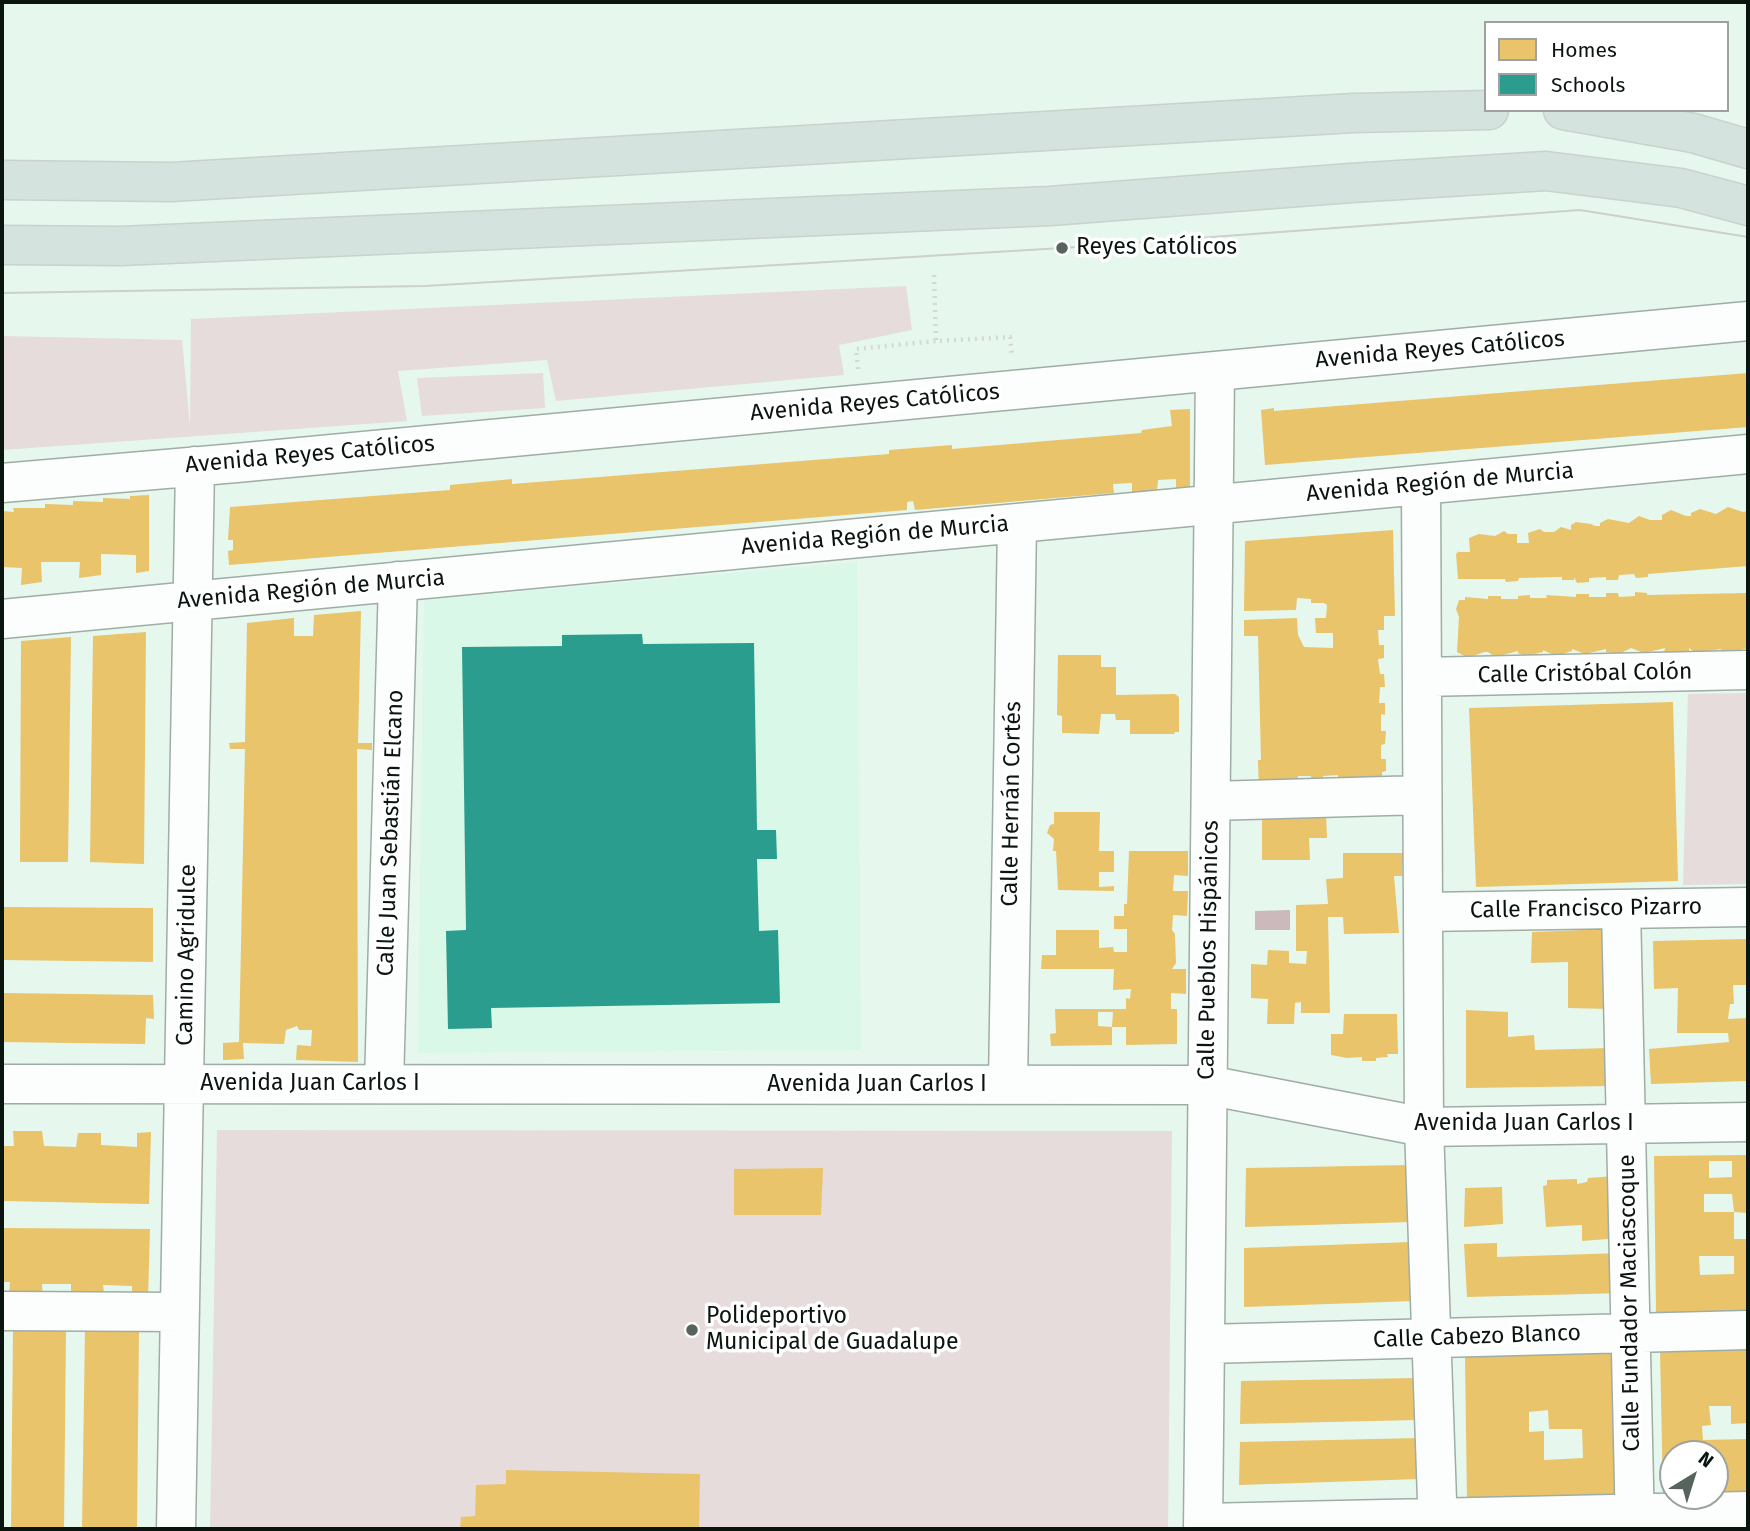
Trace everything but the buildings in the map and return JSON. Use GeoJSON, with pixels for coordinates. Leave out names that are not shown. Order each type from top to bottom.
{"type":"FeatureCollection","features":[{"type":"Feature","properties":{"kind":"main road"},"geometry":{"type":"LineString","coordinates":[[2,180],[171,182],[1354,113],[1484,110]]}},
{"type":"Feature","properties":{"kind":"main road"},"geometry":{"type":"LineString","coordinates":[[1574,112],[1693,133],[1748,149]]}},
{"type":"Feature","properties":{"kind":"main road"},"geometry":{"type":"LineString","coordinates":[[2,245],[121,246],[1023,208],[1351,183],[1546,172],[1681,188],[1748,206]]}},
{"type":"Feature","properties":{"kind":"street","name":"Avenida Reyes Católicos"},"geometry":{"type":"LineString","coordinates":[[2,483],[1748,321]]}},
{"type":"Feature","properties":{"kind":"street","name":"Calle Pueblos Hispánicos"},"geometry":{"type":"LineString","coordinates":[[1203,1526],[1214,371]]}},
{"type":"Feature","properties":{"kind":"street","name":"Avenida Región de Murcia"},"geometry":{"type":"LineString","coordinates":[[2,619],[1748,454]]}},
{"type":"Feature","properties":{"kind":"street","name":"Camino Agridulce"},"geometry":{"type":"LineString","coordinates":[[176,1529],[195,466]]}},
{"type":"Feature","properties":{"kind":"street"},"geometry":{"type":"LineString","coordinates":[[1421,485],[1424,1128],[1438,1524]]}},
{"type":"Feature","properties":{"kind":"street","name":"Calle Hernán Cortés"},"geometry":{"type":"LineString","coordinates":[[1008,1084],[1017,523]]}},
{"type":"Feature","properties":{"kind":"street","name":"Calle Juan Sebastián Elcano"},"geometry":{"type":"LineString","coordinates":[[384,1084],[398,581]]}},
{"type":"Feature","properties":{"kind":"street","name":"Calle Cristóbal Colón"},"geometry":{"type":"LineString","coordinates":[[1422,677],[1748,670]]}},
{"type":"Feature","properties":{"kind":"street"},"geometry":{"type":"LineString","coordinates":[[1210,801],[1422,795]]}},
{"type":"Feature","properties":{"kind":"street","name":"Calle Francisco Pizarro"},"geometry":{"type":"LineString","coordinates":[[1423,912],[1748,907]]}},
{"type":"Feature","properties":{"kind":"street","name":"Calle Fundador Maciascoque"},"geometry":{"type":"LineString","coordinates":[[1621,909],[1635,1521]]}},
{"type":"Feature","properties":{"kind":"street","name":"Avenida Juan Carlos I"},"geometry":{"type":"LineString","coordinates":[[2,1084],[1207,1085],[1424,1128],[1748,1122]]}},
{"type":"Feature","properties":{"kind":"street"},"geometry":{"type":"LineString","coordinates":[[2,1311],[180,1312]]}},
{"type":"Feature","properties":{"kind":"street","name":"Calle Cabezo Blanco"},"geometry":{"type":"LineString","coordinates":[[1205,1344],[1748,1330]]}},
{"type":"Feature","properties":{"kind":"street"},"geometry":{"type":"LineString","coordinates":[[1203,1526],[1635,1521],[1748,1511]]}},
{"type":"Feature","properties":{"kind":"path"},"geometry":{"type":"LineString","coordinates":[[934,275],[936,341]]}},
{"type":"Feature","properties":{"kind":"path"},"geometry":{"type":"LineString","coordinates":[[861,404],[856,349],[936,341],[1010,337],[1016,390]]}},
{"type":"Feature","properties":{"kind":"shaded area"},"geometry":{"type":"Polygon","coordinates":[[[906,286],[912,330],[839,345],[844,375],[556,401],[547,360],[398,371],[407,421],[2,450],[2,336],[182,340],[190,426],[191,319],[906,286]]]}},
{"type":"Feature","properties":{"kind":"shaded area"},"geometry":{"type":"Polygon","coordinates":[[[543,373],[545,408],[422,416],[417,378],[543,373]]]}},
{"type":"Feature","properties":{"kind":"shaded area"},"geometry":{"type":"Polygon","coordinates":[[[857,562],[861,1050],[418,1053],[424,600],[857,562]]]}},
{"type":"Feature","properties":{"kind":"shaded area"},"geometry":{"type":"Polygon","coordinates":[[[1748,693],[1748,884],[1683,885],[1688,694],[1748,693]]]}},
{"type":"Feature","properties":{"kind":"shaded area"},"geometry":{"type":"Polygon","coordinates":[[[1290,910],[1290,930],[1255,930],[1255,911],[1290,910]]]}},
{"type":"Feature","properties":{"kind":"shaded area","name":"Polideportivo Municipal de Guadalupe"},"geometry":{"type":"Polygon","coordinates":[[[217,1130],[1172,1131],[1168,1529],[210,1529],[217,1130]]]}},
{"type":"Feature","properties":{"kind":"tram line"},"geometry":{"type":"LineString","coordinates":[[2,293],[425,286],[1062,248],[1580,210],[1748,237]]}},
{"type":"Feature","properties":{"kind":"place","name":"Reyes Católicos"},"geometry":{"type":"Point","coordinates":[1062,248]}},
{"type":"Feature","properties":{"kind":"place","name":"Polideportivo Municipal de Guadalupe"},"geometry":{"type":"Point","coordinates":[692,1330]}}]}
